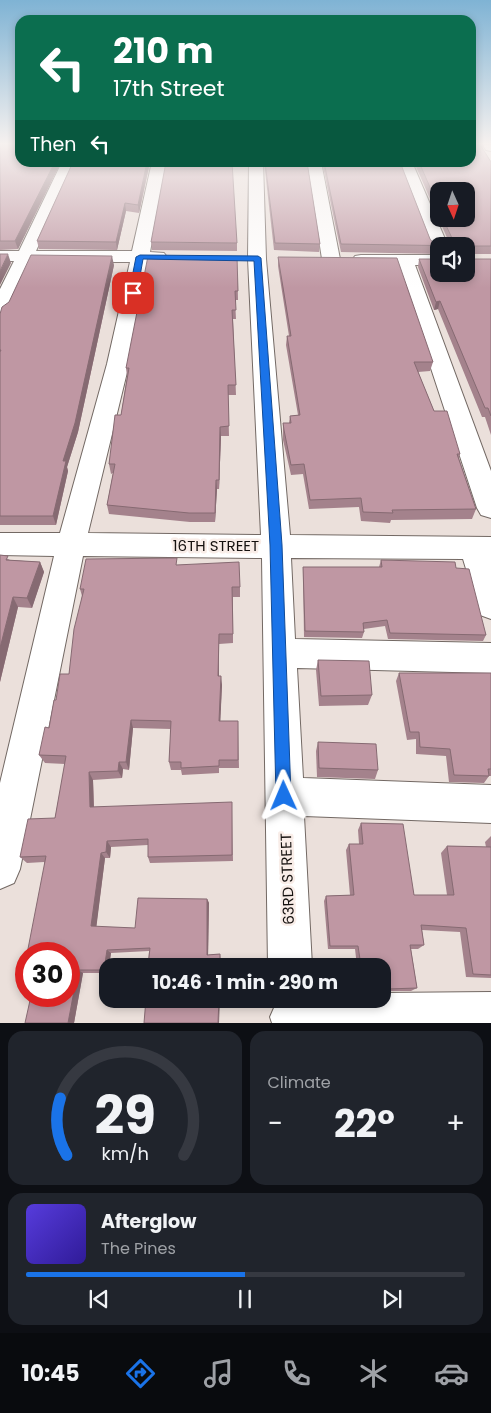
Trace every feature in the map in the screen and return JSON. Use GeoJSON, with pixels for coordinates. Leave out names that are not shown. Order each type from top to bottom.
{"type":"FeatureCollection","features":[{"type":"Feature","properties":{"kind":"street"},"geometry":{"type":"LineString","coordinates":[[0,310],[56,193]]}},
{"type":"Feature","properties":{"kind":"street"},"geometry":{"type":"LineString","coordinates":[[0,869],[71,546],[118,364],[153,193]]}},
{"type":"Feature","properties":{"kind":"street","name":"63RD STREET"},"geometry":{"type":"LineString","coordinates":[[256,193],[257,258],[276,545],[290,958]]}},
{"type":"Feature","properties":{"kind":"street"},"geometry":{"type":"LineString","coordinates":[[319,193],[331,259]]}},
{"type":"Feature","properties":{"kind":"street"},"geometry":{"type":"LineString","coordinates":[[417,193],[435,237]]}},
{"type":"Feature","properties":{"kind":"street"},"geometry":{"type":"LineString","coordinates":[[0,256],[179,258]]}},
{"type":"Feature","properties":{"kind":"street"},"geometry":{"type":"LineString","coordinates":[[313,259],[430,260]]}},
{"type":"Feature","properties":{"kind":"street"},"geometry":{"type":"LineString","coordinates":[[404,260],[491,508]]}},
{"type":"Feature","properties":{"kind":"street","name":"16TH STREET"},"geometry":{"type":"LineString","coordinates":[[0,544],[483,548]]}},
{"type":"Feature","properties":{"kind":"street"},"geometry":{"type":"LineString","coordinates":[[483,548],[491,606]]}},
{"type":"Feature","properties":{"kind":"street"},"geometry":{"type":"LineString","coordinates":[[280,653],[491,658]]}},
{"type":"Feature","properties":{"kind":"street"},"geometry":{"type":"LineString","coordinates":[[284,796],[491,804]]}},
{"type":"Feature","properties":{"kind":"street"},"geometry":{"type":"LineString","coordinates":[[292,1013],[491,1014]]}},
{"type":"Feature","properties":{"kind":"building"},"geometry":{"type":"Polygon","coordinates":[[[0,193],[39,193],[15,241],[0,241],[0,193]]]}},
{"type":"Feature","properties":{"kind":"building"},"geometry":{"type":"Polygon","coordinates":[[[59,193],[141,193],[138,205],[125,203],[116,242],[37,241],[59,193]]]}},
{"type":"Feature","properties":{"kind":"building"},"geometry":{"type":"Polygon","coordinates":[[[160,193],[234,193],[237,243],[151,242],[160,193]]]}},
{"type":"Feature","properties":{"kind":"building"},"geometry":{"type":"Polygon","coordinates":[[[269,193],[312,193],[320,244],[275,243],[269,193]]]}},
{"type":"Feature","properties":{"kind":"building"},"geometry":{"type":"Polygon","coordinates":[[[330,193],[412,193],[430,239],[430,245],[341,244],[330,193]]]}},
{"type":"Feature","properties":{"kind":"building"},"geometry":{"type":"Polygon","coordinates":[[[475,193],[491,193],[491,246],[475,246],[475,237],[452,237],[447,228],[475,228],[475,193]]]}},
{"type":"Feature","properties":{"kind":"building"},"geometry":{"type":"Polygon","coordinates":[[[0,254],[8,254],[0,271],[0,254]]]}},
{"type":"Feature","properties":{"kind":"building"},"geometry":{"type":"Polygon","coordinates":[[[31,255],[112,256],[75,423],[63,461],[66,461],[53,516],[0,516],[0,314],[2,307],[9,302],[31,255]]]}},
{"type":"Feature","properties":{"kind":"building"},"geometry":{"type":"Polygon","coordinates":[[[148,256],[237,257],[238,291],[235,291],[236,310],[232,310],[236,385],[228,385],[229,426],[220,427],[219,480],[216,480],[215,513],[189,513],[107,505],[115,464],[109,464],[115,415],[121,415],[129,368],[126,368],[148,256]]]}},
{"type":"Feature","properties":{"kind":"building"},"geometry":{"type":"Polygon","coordinates":[[[278,257],[397,258],[433,362],[414,362],[434,411],[447,411],[460,454],[457,454],[476,509],[392,510],[393,513],[363,512],[361,498],[310,500],[304,464],[291,465],[283,423],[291,423],[290,416],[300,415],[287,336],[291,336],[278,257]]]}},
{"type":"Feature","properties":{"kind":"building"},"geometry":{"type":"Polygon","coordinates":[[[419,259],[430,259],[430,282],[475,282],[475,259],[491,259],[491,416],[488,408],[485,408],[440,301],[436,302],[419,259]]]}},
{"type":"Feature","properties":{"kind":"building"},"geometry":{"type":"Polygon","coordinates":[[[0,555],[8,556],[6,560],[40,562],[27,598],[13,597],[0,648],[0,555]]]}},
{"type":"Feature","properties":{"kind":"building"},"geometry":{"type":"Polygon","coordinates":[[[177,558],[176,565],[239,562],[240,587],[232,587],[233,634],[219,634],[218,676],[221,676],[219,721],[238,721],[238,760],[219,760],[219,766],[181,768],[181,762],[169,762],[171,721],[131,720],[126,762],[119,762],[118,771],[89,772],[90,807],[232,802],[232,855],[148,857],[148,839],[107,841],[106,852],[101,853],[91,926],[135,928],[138,898],[207,899],[207,955],[220,954],[220,958],[149,958],[150,948],[107,950],[106,958],[99,958],[99,970],[80,970],[80,942],[29,942],[46,856],[20,857],[28,819],[55,818],[66,756],[39,755],[45,727],[49,728],[60,674],[69,674],[74,629],[84,589],[80,589],[86,559],[177,558]]]}},
{"type":"Feature","properties":{"kind":"building"},"geometry":{"type":"Polygon","coordinates":[[[381,560],[455,562],[456,568],[469,569],[486,635],[390,633],[387,620],[363,623],[364,632],[305,631],[303,567],[382,567],[381,560]]]}},
{"type":"Feature","properties":{"kind":"building"},"geometry":{"type":"Polygon","coordinates":[[[318,660],[369,661],[372,695],[321,696],[318,660]]]}},
{"type":"Feature","properties":{"kind":"building"},"geometry":{"type":"Polygon","coordinates":[[[399,673],[491,673],[491,769],[488,769],[489,776],[454,775],[450,749],[420,747],[419,732],[410,732],[399,673]]]}},
{"type":"Feature","properties":{"kind":"building"},"geometry":{"type":"Polygon","coordinates":[[[318,742],[376,744],[378,770],[319,768],[318,742]]]}},
{"type":"Feature","properties":{"kind":"building"},"geometry":{"type":"Polygon","coordinates":[[[361,823],[403,824],[414,895],[454,895],[447,846],[491,847],[491,975],[473,974],[466,928],[421,925],[424,945],[410,945],[417,988],[391,989],[391,958],[360,958],[358,946],[330,946],[326,896],[354,895],[349,844],[363,844],[361,823]]]}},
{"type":"Feature","properties":{"kind":"building"},"geometry":{"type":"Polygon","coordinates":[[[29,1007],[71,1007],[68,1023],[25,1023],[29,1007]]]}},
{"type":"Feature","properties":{"kind":"building"},"geometry":{"type":"Polygon","coordinates":[[[145,1008],[219,1008],[218,1023],[144,1023],[145,1008]]]}},
{"type":"Feature","properties":{"kind":"route"},"geometry":{"type":"LineString","coordinates":[[133,293],[140,257],[258,258],[276,545],[284,796]]}}]}
